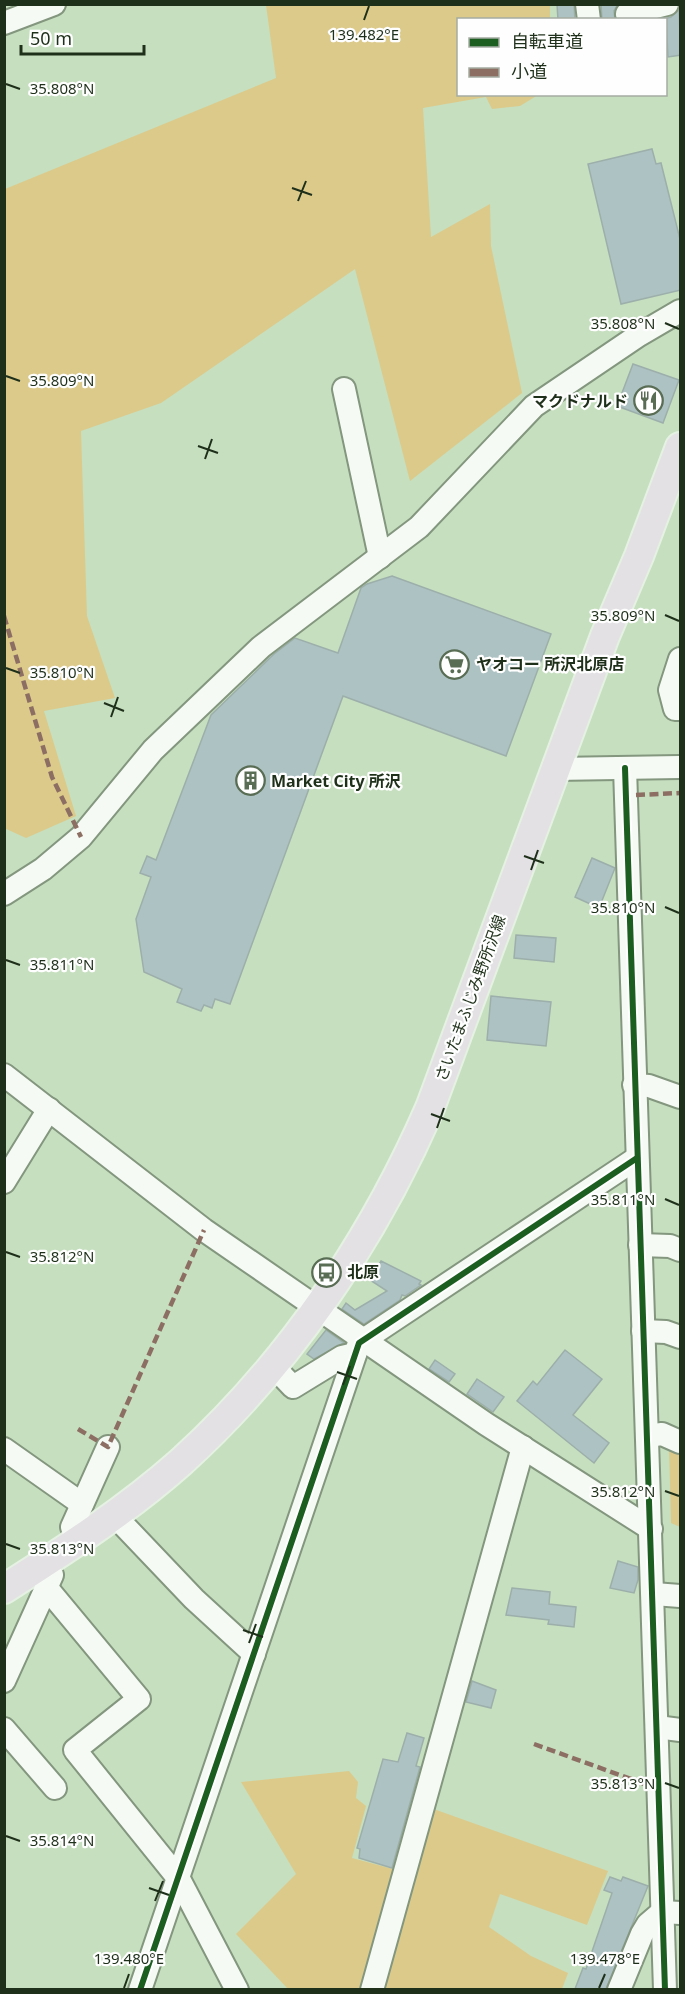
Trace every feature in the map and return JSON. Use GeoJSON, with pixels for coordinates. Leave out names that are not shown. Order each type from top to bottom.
{"type":"FeatureCollection","features":[{"type":"Feature","properties":{"kind":"main road","name":"さいたまふじみ野所沢線"},"geometry":{"type":"LineString","coordinates":[[4,1589],[114,1515],[180,1462],[273,1366],[317,1308],[368,1229],[416,1139],[555,769],[681,447]]}},
{"type":"Feature","properties":{"kind":"street"},"geometry":{"type":"LineString","coordinates":[[4,23],[54,4]]}},
{"type":"Feature","properties":{"kind":"street"},"geometry":{"type":"LineString","coordinates":[[627,14],[667,4]]}},
{"type":"Feature","properties":{"kind":"street"},"geometry":{"type":"LineString","coordinates":[[4,894],[43,869],[81,837],[153,750],[261,647],[418,527],[534,406],[639,334],[681,311]]}},
{"type":"Feature","properties":{"kind":"street"},"geometry":{"type":"LineString","coordinates":[[344,389],[380,557]]}},
{"type":"Feature","properties":{"kind":"street"},"geometry":{"type":"LineString","coordinates":[[681,659],[670,690],[675,710],[681,709]]}},
{"type":"Feature","properties":{"kind":"street"},"geometry":{"type":"LineString","coordinates":[[555,769],[681,767]]}},
{"type":"Feature","properties":{"kind":"street"},"geometry":{"type":"LineString","coordinates":[[625,768],[634,1085],[654,1594],[652,1613],[657,1727],[671,1822],[671,1912],[665,1989]]}},
{"type":"Feature","properties":{"kind":"street"},"geometry":{"type":"LineString","coordinates":[[4,1075],[204,1230],[317,1308],[361,1347],[651,1529]]}},
{"type":"Feature","properties":{"kind":"street"},"geometry":{"type":"LineString","coordinates":[[634,1085],[649,1086],[681,1097]]}},
{"type":"Feature","properties":{"kind":"street"},"geometry":{"type":"LineString","coordinates":[[4,1182],[49,1109]]}},
{"type":"Feature","properties":{"kind":"street"},"geometry":{"type":"LineString","coordinates":[[273,1366],[293,1387],[361,1347],[637,1158]]}},
{"type":"Feature","properties":{"kind":"street"},"geometry":{"type":"LineString","coordinates":[[640,1245],[670,1246],[681,1250]]}},
{"type":"Feature","properties":{"kind":"street"},"geometry":{"type":"LineString","coordinates":[[643,1331],[666,1332],[681,1337]]}},
{"type":"Feature","properties":{"kind":"street"},"geometry":{"type":"LineString","coordinates":[[140,1989],[361,1347]]}},
{"type":"Feature","properties":{"kind":"street"},"geometry":{"type":"LineString","coordinates":[[647,1436],[662,1434],[681,1442]]}},
{"type":"Feature","properties":{"kind":"street"},"geometry":{"type":"LineString","coordinates":[[4,1682],[46,1587],[70,1546],[72,1527],[108,1447]]}},
{"type":"Feature","properties":{"kind":"street"},"geometry":{"type":"LineString","coordinates":[[372,1989],[523,1447]]}},
{"type":"Feature","properties":{"kind":"street"},"geometry":{"type":"LineString","coordinates":[[4,1449],[82,1504]]}},
{"type":"Feature","properties":{"kind":"street"},"geometry":{"type":"LineString","coordinates":[[114,1515],[194,1599],[254,1654]]}},
{"type":"Feature","properties":{"kind":"street"},"geometry":{"type":"LineString","coordinates":[[46,1587],[140,1699],[75,1750],[179,1879],[237,1989]]}},
{"type":"Feature","properties":{"kind":"street"},"geometry":{"type":"LineString","coordinates":[[654,1594],[681,1596]]}},
{"type":"Feature","properties":{"kind":"street"},"geometry":{"type":"LineString","coordinates":[[657,1727],[681,1730]]}},
{"type":"Feature","properties":{"kind":"street"},"geometry":{"type":"LineString","coordinates":[[4,1729],[55,1788]]}},
{"type":"Feature","properties":{"kind":"street"},"geometry":{"type":"LineString","coordinates":[[620,1989],[648,1924],[671,1912]]}},
{"type":"Feature","properties":{"kind":"shaded area"},"geometry":{"type":"Polygon","coordinates":[[[266,5],[550,5],[550,18],[457,18],[457,96],[536,96],[520,106],[492,109],[486,97],[423,108],[431,237],[490,204],[491,246],[522,393],[410,481],[355,269],[161,403],[81,431],[87,616],[115,698],[44,711],[76,816],[26,838],[4,828],[5,189],[276,78],[266,5]]]}},
{"type":"Feature","properties":{"kind":"shaded area"},"geometry":{"type":"Polygon","coordinates":[[[669,1446],[680,1451],[680,1527],[671,1523],[669,1446]]]}},
{"type":"Feature","properties":{"kind":"shaded area"},"geometry":{"type":"Polygon","coordinates":[[[349,1771],[358,1782],[356,1798],[366,1806],[352,1858],[408,1873],[428,1807],[608,1871],[587,1925],[500,1894],[489,1927],[531,1956],[568,1973],[562,1989],[288,1989],[236,1934],[296,1874],[241,1782],[349,1771]]]}},
{"type":"Feature","properties":{"kind":"building"},"geometry":{"type":"Polygon","coordinates":[[[557,4],[574,4],[575,18],[558,18],[557,4]]]}},
{"type":"Feature","properties":{"kind":"building"},"geometry":{"type":"Polygon","coordinates":[[[601,4],[618,4],[614,11],[615,18],[602,18],[601,4]]]}},
{"type":"Feature","properties":{"kind":"building"},"geometry":{"type":"Polygon","coordinates":[[[679,10],[681,55],[668,57],[667,18],[679,10]]]}},
{"type":"Feature","properties":{"kind":"building"},"geometry":{"type":"Polygon","coordinates":[[[652,149],[656,164],[661,163],[681,243],[681,290],[621,304],[588,164],[652,149]]]}},
{"type":"Feature","properties":{"kind":"building"},"geometry":{"type":"Polygon","coordinates":[[[633,364],[679,380],[663,423],[617,406],[633,364]]]}},
{"type":"Feature","properties":{"kind":"building","name":"Market City 所沢"},"geometry":{"type":"Polygon","coordinates":[[[392,576],[551,634],[506,756],[343,696],[230,1004],[215,999],[212,1008],[204,1005],[201,1011],[177,1002],[182,989],[144,972],[136,919],[151,877],[140,873],[147,856],[156,860],[211,715],[274,654],[295,638],[338,653],[361,588],[392,576]]]}},
{"type":"Feature","properties":{"kind":"building"},"geometry":{"type":"Polygon","coordinates":[[[592,858],[615,868],[599,908],[575,897],[592,858]]]}},
{"type":"Feature","properties":{"kind":"building"},"geometry":{"type":"Polygon","coordinates":[[[516,935],[556,938],[554,962],[514,958],[516,935]]]}},
{"type":"Feature","properties":{"kind":"building"},"geometry":{"type":"Polygon","coordinates":[[[491,996],[551,1002],[546,1046],[487,1040],[491,996]]]}},
{"type":"Feature","properties":{"kind":"building"},"geometry":{"type":"Polygon","coordinates":[[[381,1261],[421,1281],[419,1284],[421,1285],[405,1296],[402,1295],[400,1300],[364,1324],[342,1309],[346,1303],[355,1310],[387,1291],[370,1280],[381,1261]]]}},
{"type":"Feature","properties":{"kind":"building"},"geometry":{"type":"Polygon","coordinates":[[[326,1330],[344,1343],[314,1359],[307,1354],[326,1330]]]}},
{"type":"Feature","properties":{"kind":"building"},"geometry":{"type":"Polygon","coordinates":[[[565,1350],[602,1379],[573,1415],[609,1443],[594,1463],[517,1401],[533,1381],[537,1385],[565,1350]]]}},
{"type":"Feature","properties":{"kind":"building"},"geometry":{"type":"Polygon","coordinates":[[[435,1360],[455,1374],[449,1382],[429,1369],[435,1360]]]}},
{"type":"Feature","properties":{"kind":"building"},"geometry":{"type":"Polygon","coordinates":[[[477,1379],[504,1397],[493,1412],[467,1394],[477,1379]]]}},
{"type":"Feature","properties":{"kind":"building"},"geometry":{"type":"Polygon","coordinates":[[[618,1561],[638,1567],[638,1580],[634,1593],[610,1588],[618,1561]]]}},
{"type":"Feature","properties":{"kind":"building"},"geometry":{"type":"Polygon","coordinates":[[[512,1588],[550,1592],[549,1604],[576,1607],[574,1627],[548,1624],[549,1620],[506,1615],[512,1588]]]}},
{"type":"Feature","properties":{"kind":"building"},"geometry":{"type":"Polygon","coordinates":[[[472,1681],[496,1690],[491,1708],[466,1702],[472,1681]]]}},
{"type":"Feature","properties":{"kind":"building"},"geometry":{"type":"Polygon","coordinates":[[[407,1733],[424,1738],[416,1766],[420,1767],[392,1868],[359,1858],[360,1849],[357,1848],[383,1759],[398,1762],[407,1733]]]}},
{"type":"Feature","properties":{"kind":"building"},"geometry":{"type":"Polygon","coordinates":[[[610,1877],[621,1881],[623,1877],[648,1886],[606,1989],[575,1989],[583,1968],[586,1969],[612,1893],[604,1890],[610,1877]]]}},
{"type":"Feature","properties":{"kind":"marked path"},"geometry":{"type":"LineString","coordinates":[[4,616],[52,777],[81,837]]}},
{"type":"Feature","properties":{"kind":"marked path"},"geometry":{"type":"LineString","coordinates":[[636,795],[680,793]]}},
{"type":"Feature","properties":{"kind":"marked path"},"geometry":{"type":"LineString","coordinates":[[78,1429],[108,1447],[204,1230]]}},
{"type":"Feature","properties":{"kind":"marked path"},"geometry":{"type":"LineString","coordinates":[[534,1744],[650,1786],[660,1787]]}},
{"type":"Feature","properties":{"kind":"cycle path"},"geometry":{"type":"LineString","coordinates":[[625,768],[665,1990]]}},
{"type":"Feature","properties":{"kind":"cycle path"},"geometry":{"type":"LineString","coordinates":[[140,1990],[359,1343],[637,1158]]}},
{"type":"Feature","properties":{"kind":"place","name":"マクドナルド"},"geometry":{"type":"Point","coordinates":[649,401]}},
{"type":"Feature","properties":{"kind":"place","name":"ヤオコー 所沢北原店"},"geometry":{"type":"Point","coordinates":[455,664]}},
{"type":"Feature","properties":{"kind":"place","name":"Market City 所沢"},"geometry":{"type":"Point","coordinates":[250,781]}},
{"type":"Feature","properties":{"kind":"place","name":"北原"},"geometry":{"type":"Point","coordinates":[326,1272]}}]}
